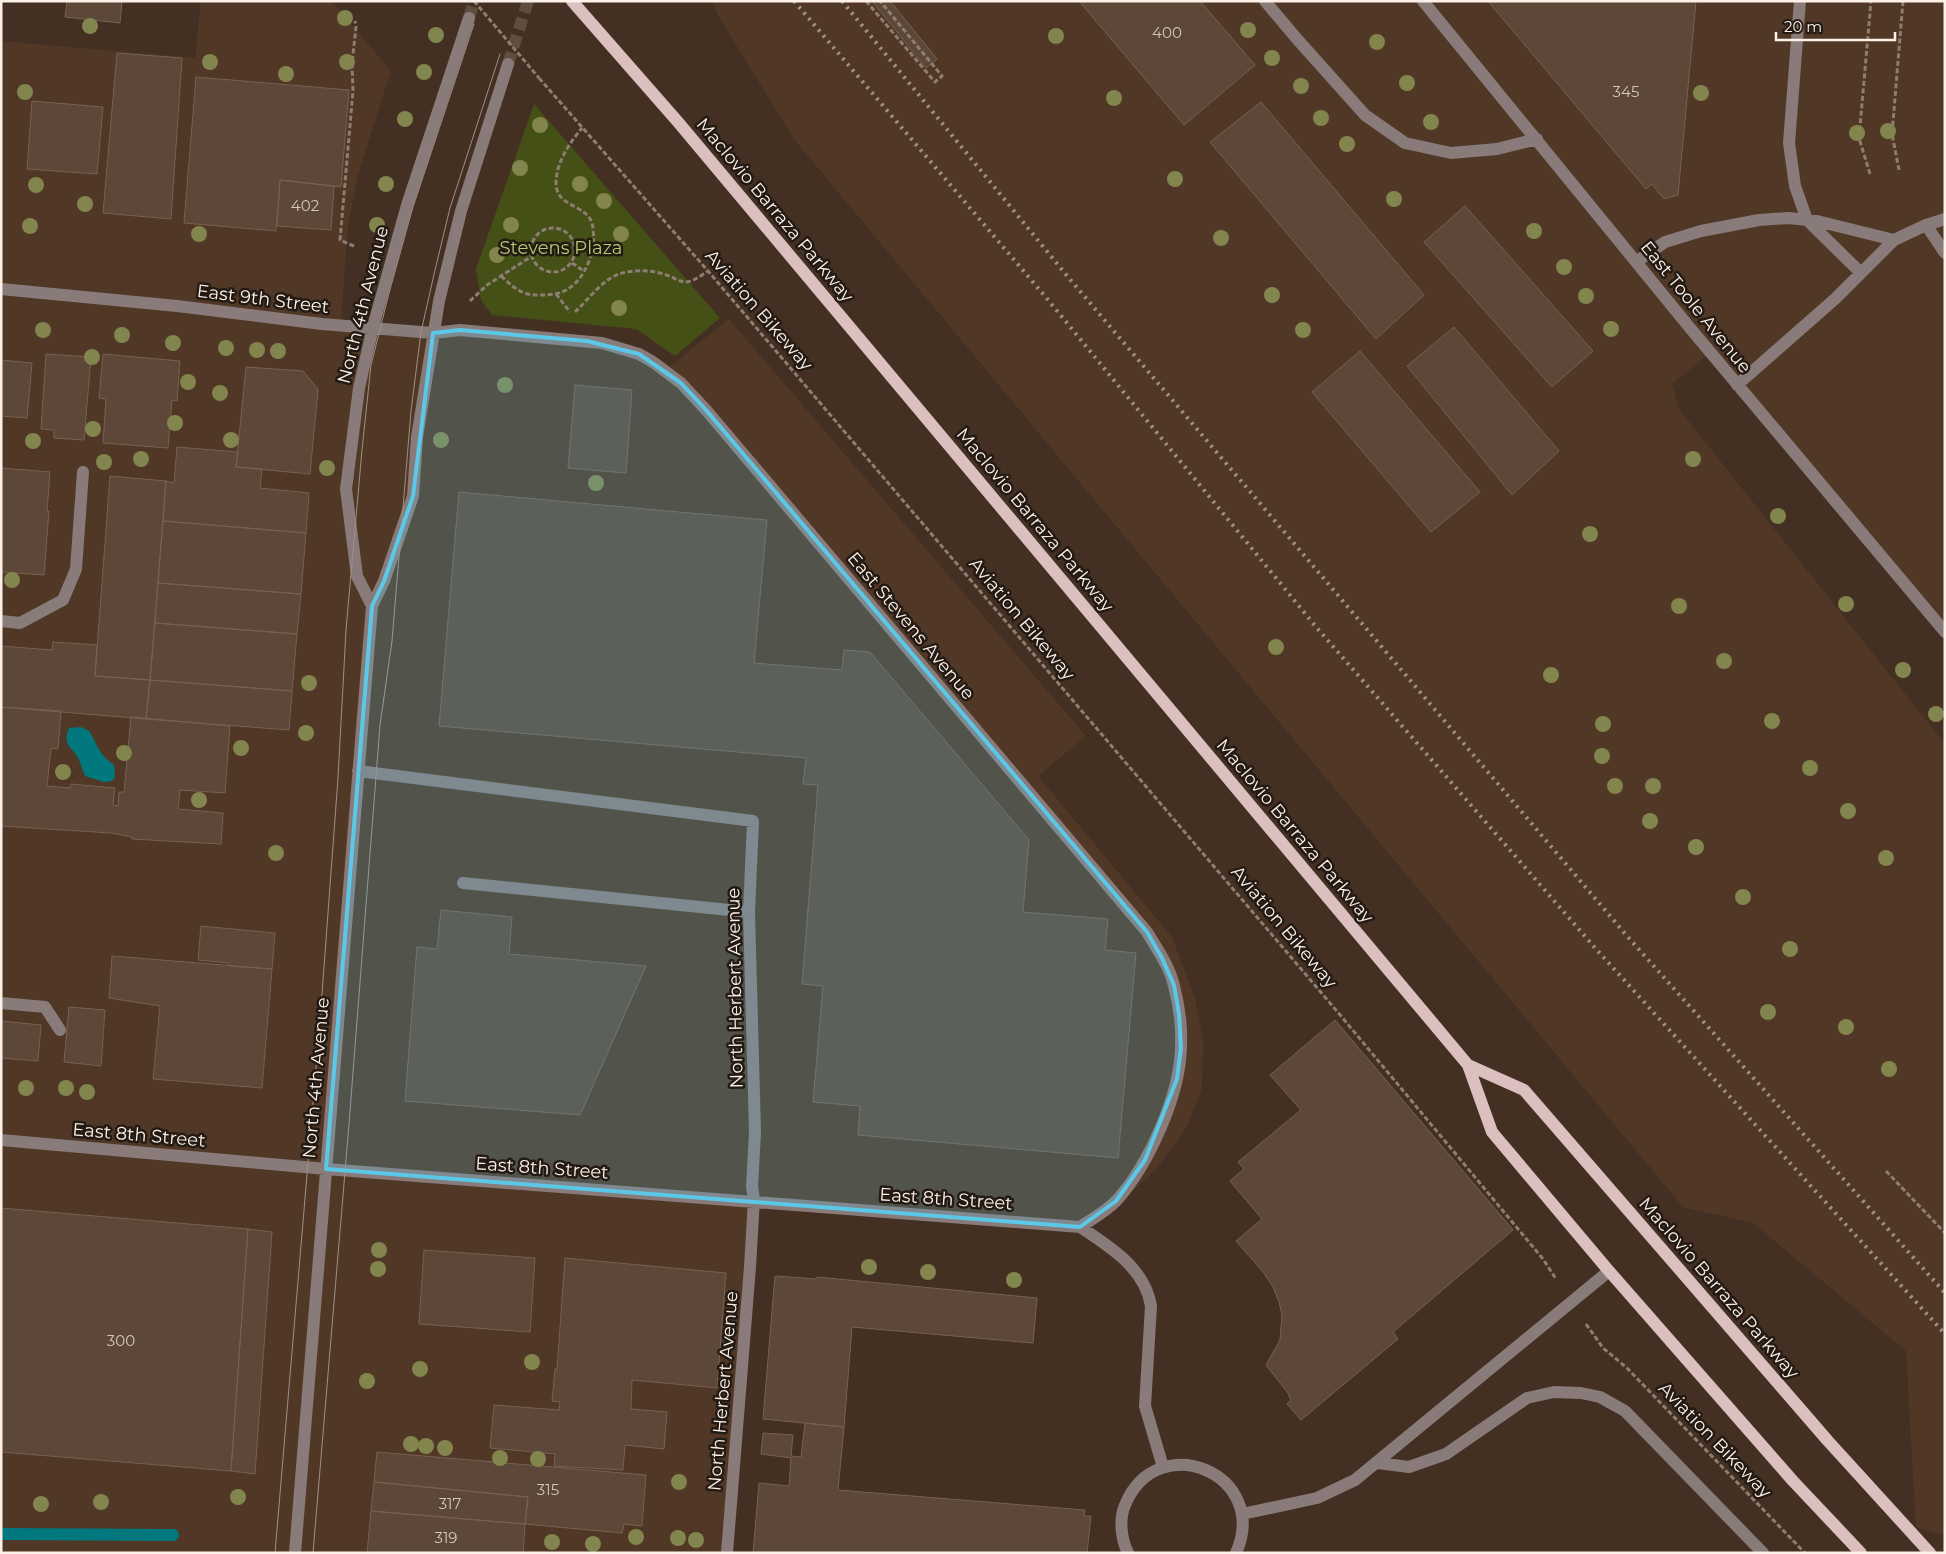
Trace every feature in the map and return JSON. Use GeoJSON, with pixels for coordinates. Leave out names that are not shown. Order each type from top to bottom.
{"type":"FeatureCollection","features":[{"type":"Feature","properties":{"kind":"main road","name":"Maclovio Barraza Parkway"},"geometry":{"type":"LineString","coordinates":[[572,1],[678,122],[1468,1065],[1492,1132],[1793,1481],[1861,1553]]}},
{"type":"Feature","properties":{"kind":"main road","name":"Maclovio Barraza Parkway"},"geometry":{"type":"LineString","coordinates":[[1468,1065],[1524,1090],[1828,1441],[1930,1553]]}},
{"type":"Feature","properties":{"kind":"street"},"geometry":{"type":"LineString","coordinates":[[1265,1],[1365,115],[1405,143],[1451,153],[1497,149],[1537,139]]}},
{"type":"Feature","properties":{"kind":"street","name":"East Toole Avenue"},"geometry":{"type":"LineString","coordinates":[[1423,1],[1737,385],[1945,632]]}},
{"type":"Feature","properties":{"kind":"street"},"geometry":{"type":"LineString","coordinates":[[1800,1],[1789,143],[1795,186],[1807,220],[1861,273]]}},
{"type":"Feature","properties":{"kind":"street","name":"North 4th Avenue"},"geometry":{"type":"LineString","coordinates":[[372,606],[357,576],[346,489],[359,388],[407,205],[469,18]]}},
{"type":"Feature","properties":{"kind":"street","name":"North 4th Avenue"},"geometry":{"type":"LineString","coordinates":[[295,1553],[372,606],[387,573],[413,496],[417,437],[441,291],[461,211],[508,64]]}},
{"type":"Feature","properties":{"kind":"street"},"geometry":{"type":"LineString","coordinates":[[1636,262],[1665,242],[1701,231],[1759,220],[1789,218],[1817,221],[1894,240]]}},
{"type":"Feature","properties":{"kind":"street"},"geometry":{"type":"LineString","coordinates":[[1737,385],[1836,298],[1894,240],[1926,225],[1945,219]]}},
{"type":"Feature","properties":{"kind":"street"},"geometry":{"type":"LineString","coordinates":[[1926,225],[1945,253]]}},
{"type":"Feature","properties":{"kind":"street","name":"East 9th Street"},"geometry":{"type":"LineString","coordinates":[[1,289],[177,306],[322,324],[433,333],[460,330],[587,341],[639,354]]}},
{"type":"Feature","properties":{"kind":"street","name":"East Stevens Avenue"},"geometry":{"type":"LineString","coordinates":[[639,354],[666,370],[707,411],[1147,932],[1162,958],[1174,985],[1179,1014],[1181,1048],[1177,1079],[1163,1122],[1145,1160],[1116,1201],[1080,1227]]}},
{"type":"Feature","properties":{"kind":"street"},"geometry":{"type":"LineString","coordinates":[[1,621],[20,623],[63,600],[76,570],[83,472]]}},
{"type":"Feature","properties":{"kind":"street","name":"North Herbert Avenue"},"geometry":{"type":"LineString","coordinates":[[358,771],[753,821],[749,912],[755,1132],[753,1202],[750,1267],[727,1553]]}},
{"type":"Feature","properties":{"kind":"street"},"geometry":{"type":"LineString","coordinates":[[463,883],[749,912]]}},
{"type":"Feature","properties":{"kind":"street"},"geometry":{"type":"LineString","coordinates":[[1,1003],[46,1007],[60,1030]]}},
{"type":"Feature","properties":{"kind":"street","name":"East 8th Street"},"geometry":{"type":"LineString","coordinates":[[1,1140],[326,1169],[1080,1227]]}},
{"type":"Feature","properties":{"kind":"street"},"geometry":{"type":"LineString","coordinates":[[1080,1227],[1115,1250],[1141,1279],[1149,1294],[1145,1406],[1164,1467]]}},
{"type":"Feature","properties":{"kind":"street"},"geometry":{"type":"LineString","coordinates":[[1242,1514],[1317,1498],[1355,1480],[1610,1271]]}},
{"type":"Feature","properties":{"kind":"street"},"geometry":{"type":"LineString","coordinates":[[1378,1463],[1409,1467],[1446,1454],[1528,1398],[1554,1392],[1600,1397],[1625,1411],[1763,1553]]}},
{"type":"Feature","properties":{"kind":"street"},"geometry":{"type":"LineString","coordinates":[[1128,1553],[1121,1531],[1123,1510],[1131,1491],[1145,1476],[1164,1467],[1184,1464],[1204,1468],[1222,1479],[1235,1494],[1242,1514],[1243,1533],[1236,1553]]}},
{"type":"Feature","properties":{"kind":"path","name":"Aviation Bikeway"},"geometry":{"type":"LineString","coordinates":[[474,1],[582,128],[708,270],[1328,1001],[1543,1259]]}},
{"type":"Feature","properties":{"kind":"path"},"geometry":{"type":"LineString","coordinates":[[866,1],[935,82],[942,76],[880,1]]}},
{"type":"Feature","properties":{"kind":"path"},"geometry":{"type":"LineString","coordinates":[[1870,174],[1860,138],[1871,1]]}},
{"type":"Feature","properties":{"kind":"path"},"geometry":{"type":"LineString","coordinates":[[1900,170],[1892,134],[1903,1]]}},
{"type":"Feature","properties":{"kind":"path"},"geometry":{"type":"LineString","coordinates":[[354,246],[340,240],[353,90],[352,63],[355,20]]}},
{"type":"Feature","properties":{"kind":"path"},"geometry":{"type":"LineString","coordinates":[[501,276],[515,289],[530,295],[556,294],[572,286],[584,271],[593,248],[594,234],[591,221],[581,210],[564,202],[558,193],[556,183],[568,145],[582,128]]}},
{"type":"Feature","properties":{"kind":"path"},"geometry":{"type":"LineString","coordinates":[[556,227],[563,229],[574,240],[575,256],[567,268],[554,272],[540,268],[532,256],[532,242],[541,231],[556,227]]}},
{"type":"Feature","properties":{"kind":"path"},"geometry":{"type":"LineString","coordinates":[[470,301],[487,285],[532,256]]}},
{"type":"Feature","properties":{"kind":"path"},"geometry":{"type":"LineString","coordinates":[[572,263],[584,271]]}},
{"type":"Feature","properties":{"kind":"path"},"geometry":{"type":"LineString","coordinates":[[556,294],[573,315],[617,274],[631,271],[654,272],[670,276],[682,282],[692,281],[708,270]]}},
{"type":"Feature","properties":{"kind":"path"},"geometry":{"type":"LineString","coordinates":[[1886,1171],[1945,1233]]}},
{"type":"Feature","properties":{"kind":"path","name":"Aviation Bikeway"},"geometry":{"type":"LineString","coordinates":[[1603,1348],[1627,1368],[1805,1553]]}},
{"type":"Feature","properties":{"kind":"highlighted area"},"geometry":{"type":"Polygon","coordinates":[[[460,330],[587,341],[639,354],[681,383],[707,411],[1147,932],[1162,958],[1174,985],[1179,1014],[1181,1048],[1177,1079],[1145,1160],[1116,1201],[1080,1227],[326,1169],[372,606],[384,581],[413,496],[433,333],[460,330]]]}},
{"type":"Feature","properties":{"kind":"shaded area"},"geometry":{"type":"Polygon","coordinates":[[[201,1],[332,1],[391,71],[358,174],[347,232],[341,325],[587,341],[666,370],[729,319],[1086,736],[1038,776],[1172,937],[1195,998],[1203,1040],[1202,1088],[1189,1122],[1178,1141],[1156,1169],[1136,1188],[1080,1227],[753,1202],[727,1553],[1,1553],[1,41],[195,58],[201,1]]]}},
{"type":"Feature","properties":{"kind":"shaded area"},"geometry":{"type":"Polygon","coordinates":[[[712,1],[1945,1],[1945,632],[1710,353],[1672,384],[1679,409],[1945,744],[1945,1535],[1916,1527],[1906,1351],[1753,1223],[1683,1207],[793,138],[718,15],[712,1]]]}},
{"type":"Feature","properties":{"kind":"green space","name":"Stevens Plaza"},"geometry":{"type":"Polygon","coordinates":[[[534,104],[720,318],[675,356],[636,329],[492,315],[481,300],[476,269],[534,104]]]}},
{"type":"Feature","properties":{"kind":"water"},"geometry":{"type":"Polygon","coordinates":[[[81,727],[89,731],[101,753],[114,765],[115,777],[112,781],[104,782],[85,776],[77,755],[66,739],[69,728],[81,727]]]}},
{"type":"Feature","properties":{"kind":"building"},"geometry":{"type":"Polygon","coordinates":[[[67,1],[122,1],[120,23],[65,17],[67,1]]]}},
{"type":"Feature","properties":{"kind":"building"},"geometry":{"type":"Polygon","coordinates":[[[872,1],[890,1],[937,59],[926,68],[872,1]]]}},
{"type":"Feature","properties":{"kind":"building"},"geometry":{"type":"Polygon","coordinates":[[[1079,1],[1200,1],[1255,65],[1184,125],[1079,1]]]}},
{"type":"Feature","properties":{"kind":"building"},"geometry":{"type":"Polygon","coordinates":[[[1488,1],[1696,1],[1678,195],[1664,199],[1652,184],[1646,189],[1488,1]]]}},
{"type":"Feature","properties":{"kind":"building"},"geometry":{"type":"Polygon","coordinates":[[[117,53],[182,58],[171,219],[103,213],[117,53]]]}},
{"type":"Feature","properties":{"kind":"building"},"geometry":{"type":"Polygon","coordinates":[[[196,77],[349,90],[341,187],[280,180],[276,231],[184,223],[196,77]]]}},
{"type":"Feature","properties":{"kind":"building"},"geometry":{"type":"Polygon","coordinates":[[[32,101],[103,107],[97,174],[27,169],[32,101]]]}},
{"type":"Feature","properties":{"kind":"building"},"geometry":{"type":"Polygon","coordinates":[[[1261,102],[1424,295],[1376,339],[1210,142],[1261,102]]]}},
{"type":"Feature","properties":{"kind":"building"},"geometry":{"type":"Polygon","coordinates":[[[280,180],[334,186],[331,230],[277,226],[280,180]]]}},
{"type":"Feature","properties":{"kind":"building"},"geometry":{"type":"Polygon","coordinates":[[[1465,206],[1593,351],[1552,387],[1424,242],[1465,206]]]}},
{"type":"Feature","properties":{"kind":"building"},"geometry":{"type":"Polygon","coordinates":[[[1454,327],[1559,451],[1512,495],[1407,366],[1454,327]]]}},
{"type":"Feature","properties":{"kind":"building"},"geometry":{"type":"Polygon","coordinates":[[[1360,351],[1480,492],[1431,532],[1312,392],[1360,351]]]}},
{"type":"Feature","properties":{"kind":"building"},"geometry":{"type":"Polygon","coordinates":[[[46,354],[91,357],[84,440],[54,438],[54,430],[41,429],[46,354]]]}},
{"type":"Feature","properties":{"kind":"building"},"geometry":{"type":"Polygon","coordinates":[[[103,354],[180,361],[177,401],[172,400],[168,448],[103,443],[106,399],[99,398],[103,354]]]}},
{"type":"Feature","properties":{"kind":"building"},"geometry":{"type":"Polygon","coordinates":[[[1,360],[32,363],[27,418],[1,416],[1,360]]]}},
{"type":"Feature","properties":{"kind":"building"},"geometry":{"type":"Polygon","coordinates":[[[246,367],[303,371],[318,389],[310,474],[236,467],[246,367]]]}},
{"type":"Feature","properties":{"kind":"building"},"geometry":{"type":"Polygon","coordinates":[[[575,385],[632,390],[626,473],[568,468],[575,385]]]}},
{"type":"Feature","properties":{"kind":"building"},"geometry":{"type":"Polygon","coordinates":[[[177,447],[238,452],[236,467],[262,469],[260,488],[309,493],[306,533],[163,521],[166,481],[174,483],[177,447]]]}},
{"type":"Feature","properties":{"kind":"building"},"geometry":{"type":"Polygon","coordinates":[[[1,468],[50,472],[44,575],[1,572],[1,468]]]}},
{"type":"Feature","properties":{"kind":"building"},"geometry":{"type":"Polygon","coordinates":[[[110,476],[166,481],[150,680],[95,676],[110,476]]]}},
{"type":"Feature","properties":{"kind":"building"},"geometry":{"type":"Polygon","coordinates":[[[459,492],[767,520],[754,663],[842,670],[844,650],[870,652],[1029,840],[1023,912],[1108,919],[1105,950],[1136,953],[1118,1158],[858,1135],[860,1106],[813,1102],[823,986],[802,984],[818,785],[803,784],[806,758],[439,726],[459,492]]]}},
{"type":"Feature","properties":{"kind":"building"},"geometry":{"type":"Polygon","coordinates":[[[163,521],[306,533],[301,594],[158,583],[163,521]]]}},
{"type":"Feature","properties":{"kind":"building"},"geometry":{"type":"Polygon","coordinates":[[[158,583],[301,594],[297,634],[155,623],[158,583]]]}},
{"type":"Feature","properties":{"kind":"building"},"geometry":{"type":"Polygon","coordinates":[[[155,623],[297,634],[292,691],[150,680],[155,623]]]}},
{"type":"Feature","properties":{"kind":"building"},"geometry":{"type":"Polygon","coordinates":[[[53,642],[97,645],[95,676],[150,680],[146,719],[1,707],[1,646],[52,650],[53,642]]]}},
{"type":"Feature","properties":{"kind":"building"},"geometry":{"type":"Polygon","coordinates":[[[150,680],[292,691],[289,730],[146,719],[150,680]]]}},
{"type":"Feature","properties":{"kind":"building"},"geometry":{"type":"Polygon","coordinates":[[[1,707],[61,711],[58,749],[51,748],[47,786],[70,788],[71,784],[115,788],[113,805],[118,806],[119,792],[124,792],[131,717],[230,726],[225,793],[180,790],[178,809],[223,813],[221,844],[132,839],[132,837],[111,833],[1,826],[1,707]]]}},
{"type":"Feature","properties":{"kind":"building"},"geometry":{"type":"Polygon","coordinates":[[[441,910],[512,917],[509,954],[646,966],[580,1115],[405,1101],[417,947],[437,949],[441,910]]]}},
{"type":"Feature","properties":{"kind":"building"},"geometry":{"type":"Polygon","coordinates":[[[201,926],[275,933],[272,969],[229,966],[229,963],[198,960],[201,926]]]}},
{"type":"Feature","properties":{"kind":"building"},"geometry":{"type":"Polygon","coordinates":[[[112,956],[272,969],[262,1088],[153,1079],[160,1006],[109,998],[112,956]]]}},
{"type":"Feature","properties":{"kind":"building"},"geometry":{"type":"Polygon","coordinates":[[[69,1007],[105,1010],[101,1066],[64,1062],[69,1007]]]}},
{"type":"Feature","properties":{"kind":"building"},"geometry":{"type":"Polygon","coordinates":[[[1335,1020],[1513,1230],[1393,1332],[1398,1339],[1301,1420],[1287,1404],[1291,1400],[1288,1393],[1266,1365],[1280,1340],[1282,1315],[1279,1302],[1273,1287],[1264,1273],[1236,1241],[1262,1219],[1230,1181],[1244,1169],[1238,1162],[1301,1110],[1270,1075],[1335,1020]]]}},
{"type":"Feature","properties":{"kind":"building"},"geometry":{"type":"Polygon","coordinates":[[[1,1021],[41,1025],[38,1061],[1,1058],[1,1021]]]}},
{"type":"Feature","properties":{"kind":"building"},"geometry":{"type":"Polygon","coordinates":[[[1,1208],[248,1229],[231,1471],[1,1452],[1,1208]]]}},
{"type":"Feature","properties":{"kind":"building"},"geometry":{"type":"Polygon","coordinates":[[[248,1229],[272,1232],[255,1474],[231,1471],[248,1229]]]}},
{"type":"Feature","properties":{"kind":"building"},"geometry":{"type":"Polygon","coordinates":[[[424,1250],[535,1258],[530,1332],[419,1324],[424,1250]]]}},
{"type":"Feature","properties":{"kind":"building"},"geometry":{"type":"Polygon","coordinates":[[[565,1258],[726,1273],[717,1388],[632,1380],[631,1409],[667,1412],[664,1449],[625,1445],[623,1470],[554,1466],[555,1454],[490,1448],[494,1405],[559,1410],[560,1402],[552,1401],[555,1369],[557,1369],[565,1258]]]}},
{"type":"Feature","properties":{"kind":"building"},"geometry":{"type":"Polygon","coordinates":[[[775,1276],[816,1279],[817,1277],[1037,1298],[1033,1343],[852,1327],[844,1427],[763,1419],[775,1276]]]}},
{"type":"Feature","properties":{"kind":"building"},"geometry":{"type":"Polygon","coordinates":[[[805,1423],[844,1427],[838,1490],[1085,1510],[1084,1516],[1091,1516],[1087,1553],[753,1553],[759,1483],[789,1486],[791,1458],[761,1454],[763,1433],[793,1435],[791,1456],[801,1457],[805,1423]]]}},
{"type":"Feature","properties":{"kind":"building"},"geometry":{"type":"Polygon","coordinates":[[[377,1452],[646,1475],[642,1526],[624,1524],[622,1533],[525,1524],[528,1497],[374,1482],[377,1452]]]}},
{"type":"Feature","properties":{"kind":"building"},"geometry":{"type":"Polygon","coordinates":[[[374,1482],[528,1497],[525,1524],[371,1511],[374,1482]]]}},
{"type":"Feature","properties":{"kind":"building"},"geometry":{"type":"Polygon","coordinates":[[[371,1511],[525,1524],[523,1553],[367,1553],[371,1511]]]}},
{"type":"Feature","properties":{"kind":"waterway"},"geometry":{"type":"LineString","coordinates":[[1,1534],[173,1535]]}},
{"type":"Feature","properties":{"kind":"tunnel"},"geometry":{"type":"LineString","coordinates":[[469,18],[474,1]]}},
{"type":"Feature","properties":{"kind":"tunnel"},"geometry":{"type":"LineString","coordinates":[[508,64],[528,1]]}},
{"type":"Feature","properties":{"kind":"tram line"},"geometry":{"type":"LineString","coordinates":[[275,1553],[320,1021],[338,778],[346,630],[371,365],[413,207],[474,24]]}},
{"type":"Feature","properties":{"kind":"tram line"},"geometry":{"type":"LineString","coordinates":[[313,1553],[380,725],[392,641],[411,411],[421,332],[450,208],[500,54]]}},
{"type":"Feature","properties":{"kind":"railway"},"geometry":{"type":"LineString","coordinates":[[794,1],[1044,295],[1317,628],[1596,949],[1945,1334]]}},
{"type":"Feature","properties":{"kind":"railway"},"geometry":{"type":"LineString","coordinates":[[842,1],[1068,277],[1627,936],[1945,1293]]}}]}
